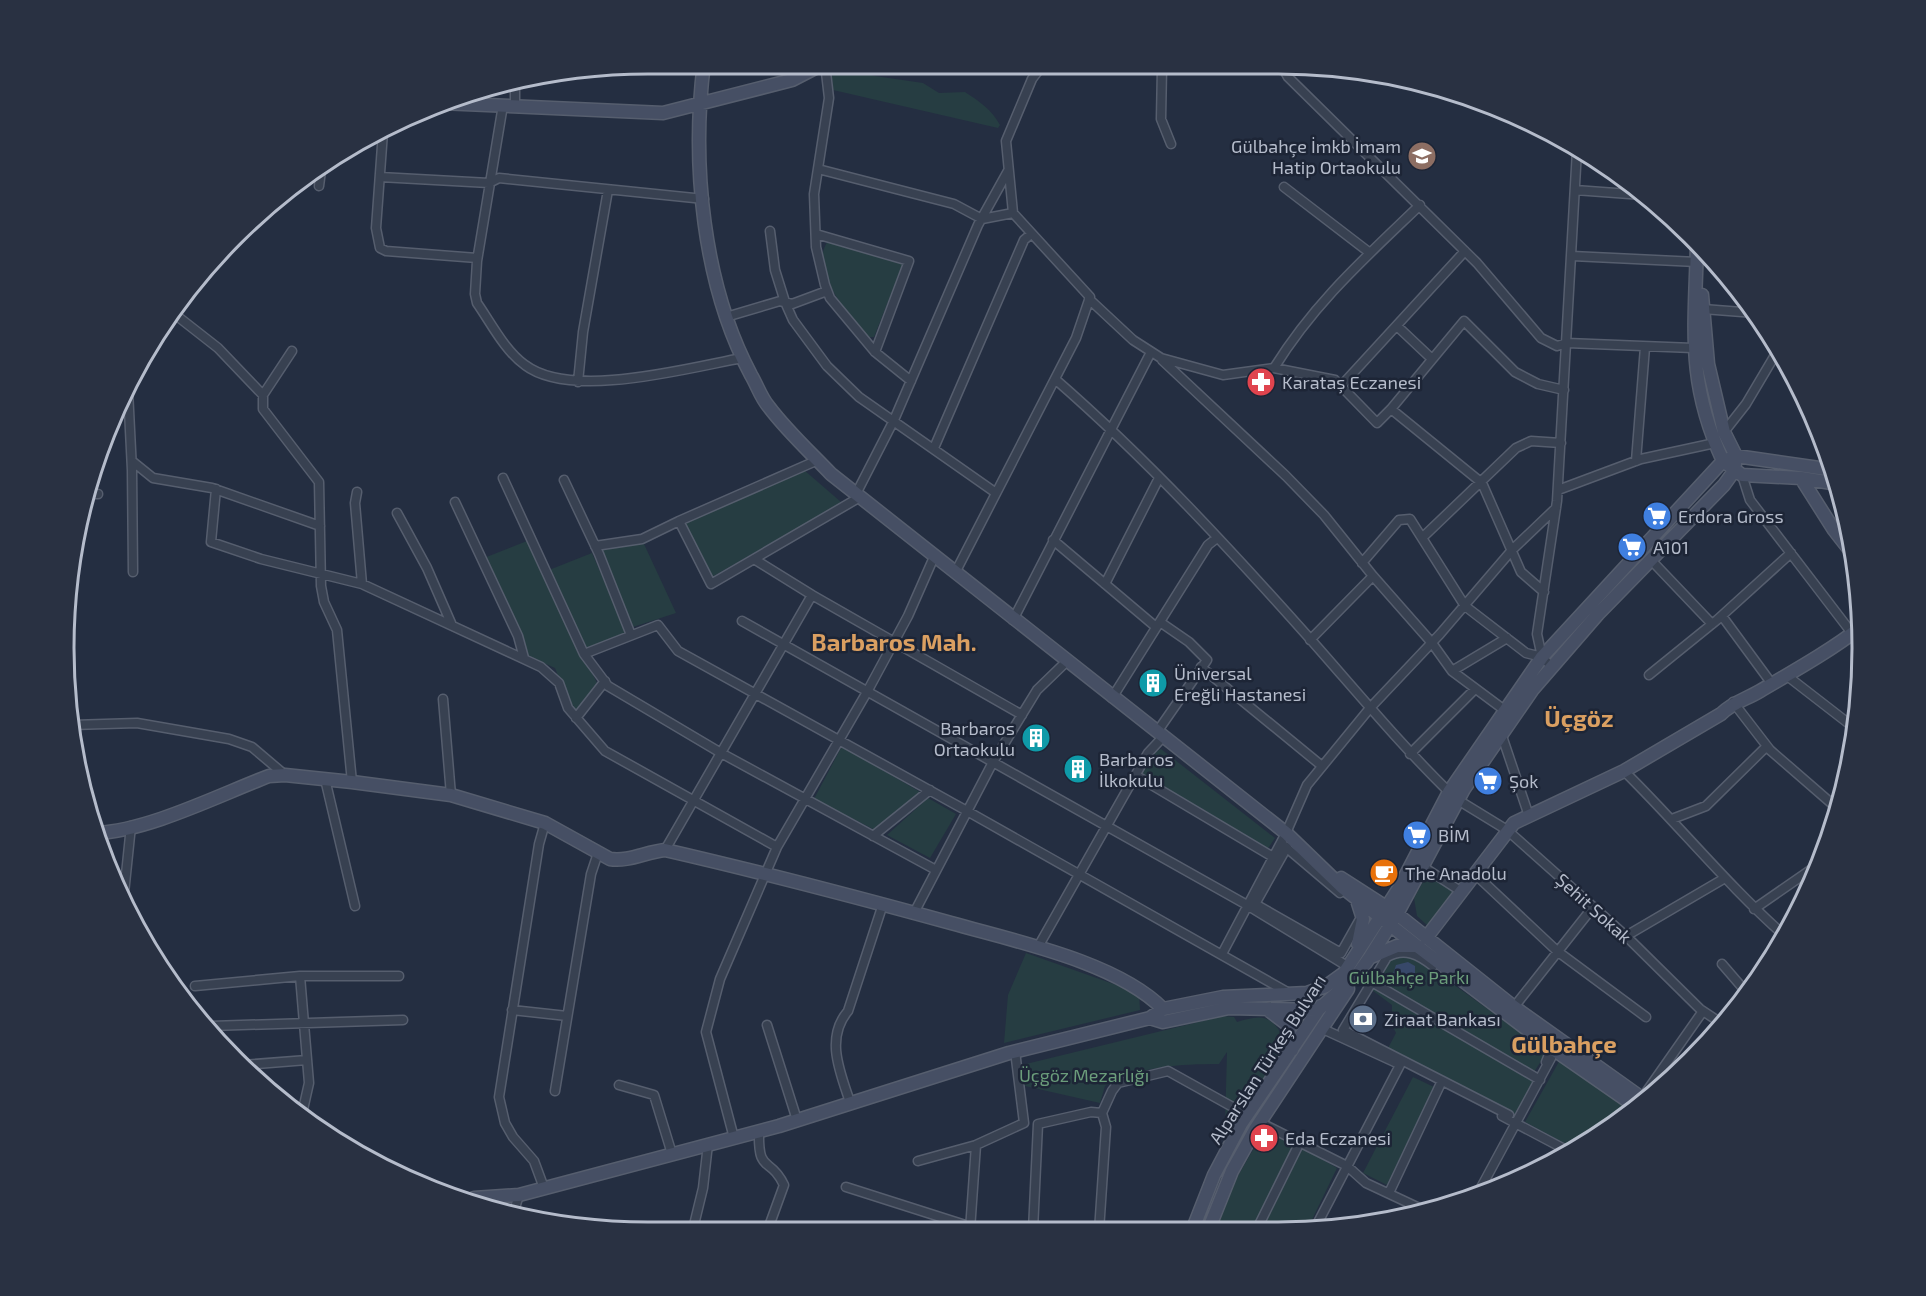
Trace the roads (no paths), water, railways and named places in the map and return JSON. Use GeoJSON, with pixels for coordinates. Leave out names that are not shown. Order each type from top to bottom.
{"type":"FeatureCollection","features":[{"type":"Feature","properties":{"kind":"main road"},"geometry":{"type":"LineString","coordinates":[[703,74],[699,103],[704,199],[714,278],[733,340],[768,406],[818,460],[858,495],[1160,735],[1285,841],[1389,916],[1557,1052],[1635,1098]]}},
{"type":"Feature","properties":{"kind":"main road"},"geometry":{"type":"LineString","coordinates":[[480,99],[509,105],[663,113],[792,80],[804,74]]}},
{"type":"Feature","properties":{"kind":"main road"},"geometry":{"type":"LineString","coordinates":[[1700,258],[1693,348],[1701,403],[1723,461],[1738,473],[1828,482]]}},
{"type":"Feature","properties":{"kind":"main road"},"geometry":{"type":"LineString","coordinates":[[1700,259],[1708,364],[1724,432],[1736,456],[1738,473]]}},
{"type":"Feature","properties":{"kind":"main road"},"geometry":{"type":"LineString","coordinates":[[1150,1018],[1163,1022],[1229,1008],[1318,1011],[1358,975],[1370,957],[1389,916],[1453,796],[1503,709],[1542,657],[1723,461],[1736,456],[1824,469]]}},
{"type":"Feature","properties":{"kind":"main road"},"geometry":{"type":"LineString","coordinates":[[1362,896],[1403,891],[1422,866],[1453,796],[1551,666],[1651,560],[1738,473]]}},
{"type":"Feature","properties":{"kind":"main road"},"geometry":{"type":"LineString","coordinates":[[1802,478],[1842,540]]}},
{"type":"Feature","properties":{"kind":"main road"},"geometry":{"type":"LineString","coordinates":[[1370,957],[1397,946],[1422,942],[1514,823],[1624,771],[1721,714],[1733,702],[1747,699],[1772,684],[1852,633]]}},
{"type":"Feature","properties":{"kind":"main road"},"geometry":{"type":"LineString","coordinates":[[103,831],[131,826],[269,777],[285,775],[451,795],[545,823],[598,853],[620,861],[649,852],[665,850],[764,872],[1038,947],[1130,984],[1148,993],[1163,1009]]}},
{"type":"Feature","properties":{"kind":"main road"},"geometry":{"type":"LineString","coordinates":[[1403,891],[1422,942],[1636,1097]]}},
{"type":"Feature","properties":{"kind":"main road"},"geometry":{"type":"LineString","coordinates":[[1356,954],[1363,919],[1362,896]]}},
{"type":"Feature","properties":{"kind":"main road"},"geometry":{"type":"LineString","coordinates":[[1389,916],[1416,930]]}},
{"type":"Feature","properties":{"kind":"main road","name":"Alparslan Türkeş Bulvarı"},"geometry":{"type":"LineString","coordinates":[[1196,1222],[1214,1175],[1247,1115],[1356,954],[1389,916]]}},
{"type":"Feature","properties":{"kind":"main road"},"geometry":{"type":"LineString","coordinates":[[489,1200],[519,1195],[759,1131],[1015,1052],[1150,1018],[1163,1009],[1223,997],[1307,993],[1326,986],[1346,969]]}},
{"type":"Feature","properties":{"kind":"main road","name":"Alparslan Türkeş Bulvarı"},"geometry":{"type":"LineString","coordinates":[[1212,1222],[1232,1171],[1259,1122],[1358,975]]}},
{"type":"Feature","properties":{"kind":"main road"},"geometry":{"type":"LineString","coordinates":[[1266,1008],[1288,1025],[1292,1050]]}},
{"type":"Feature","properties":{"kind":"street"},"geometry":{"type":"LineString","coordinates":[[825,74],[829,98],[814,194],[816,234],[827,291],[830,298],[875,352],[912,381]]}},
{"type":"Feature","properties":{"kind":"street"},"geometry":{"type":"LineString","coordinates":[[1036,74],[1009,129],[1006,141],[1012,213],[1089,299],[1132,340],[1161,358],[1324,515],[1362,563],[1432,643],[1452,672],[1503,709]]}},
{"type":"Feature","properties":{"kind":"street"},"geometry":{"type":"LineString","coordinates":[[1164,74],[1161,119],[1171,144]]}},
{"type":"Feature","properties":{"kind":"street"},"geometry":{"type":"LineString","coordinates":[[1286,74],[1465,251],[1541,338],[1557,346],[1567,343],[1693,348]]}},
{"type":"Feature","properties":{"kind":"street"},"geometry":{"type":"LineString","coordinates":[[514,90],[489,183],[477,258],[475,294],[477,303],[517,358],[538,372],[578,382],[599,382],[742,358]]}},
{"type":"Feature","properties":{"kind":"street"},"geometry":{"type":"LineString","coordinates":[[383,139],[376,228],[380,248],[387,251],[477,258]]}},
{"type":"Feature","properties":{"kind":"street"},"geometry":{"type":"LineString","coordinates":[[1542,657],[1537,634],[1558,490],[1577,157]]}},
{"type":"Feature","properties":{"kind":"street"},"geometry":{"type":"LineString","coordinates":[[818,169],[954,204],[982,219],[1012,213]]}},
{"type":"Feature","properties":{"kind":"street"},"geometry":{"type":"LineString","coordinates":[[679,521],[711,584],[858,495],[912,381],[982,219],[1008,171]]}},
{"type":"Feature","properties":{"kind":"street"},"geometry":{"type":"LineString","coordinates":[[319,186],[320,176]]}},
{"type":"Feature","properties":{"kind":"street"},"geometry":{"type":"LineString","coordinates":[[380,177],[489,183],[499,178],[704,199]]}},
{"type":"Feature","properties":{"kind":"street"},"geometry":{"type":"LineString","coordinates":[[1284,187],[1370,253]]}},
{"type":"Feature","properties":{"kind":"street"},"geometry":{"type":"LineString","coordinates":[[578,382],[583,332],[608,190]]}},
{"type":"Feature","properties":{"kind":"street"},"geometry":{"type":"LineString","coordinates":[[1575,190],[1631,194]]}},
{"type":"Feature","properties":{"kind":"street"},"geometry":{"type":"LineString","coordinates":[[1274,368],[1302,324],[1420,205]]}},
{"type":"Feature","properties":{"kind":"street"},"geometry":{"type":"LineString","coordinates":[[770,231],[775,270],[785,302],[793,320],[827,366],[859,397],[996,493]]}},
{"type":"Feature","properties":{"kind":"street"},"geometry":{"type":"LineString","coordinates":[[816,234],[909,261],[875,352]]}},
{"type":"Feature","properties":{"kind":"street"},"geometry":{"type":"LineString","coordinates":[[934,448],[1024,240],[1031,234]]}},
{"type":"Feature","properties":{"kind":"street"},"geometry":{"type":"LineString","coordinates":[[1341,386],[1465,251]]}},
{"type":"Feature","properties":{"kind":"street"},"geometry":{"type":"LineString","coordinates":[[1572,256],[1697,256]]}},
{"type":"Feature","properties":{"kind":"street"},"geometry":{"type":"LineString","coordinates":[[726,317],[785,302],[792,304],[827,291]]}},
{"type":"Feature","properties":{"kind":"street"},"geometry":{"type":"LineString","coordinates":[[955,573],[1076,338],[1089,299]]}},
{"type":"Feature","properties":{"kind":"street"},"geometry":{"type":"LineString","coordinates":[[1703,309],[1744,312]]}},
{"type":"Feature","properties":{"kind":"street"},"geometry":{"type":"LineString","coordinates":[[178,317],[218,348],[263,395]]}},
{"type":"Feature","properties":{"kind":"street"},"geometry":{"type":"LineString","coordinates":[[1161,358],[1223,375],[1274,368],[1323,376],[1335,380],[1377,423],[1464,321],[1515,372],[1538,384],[1564,390]]}},
{"type":"Feature","properties":{"kind":"street"},"geometry":{"type":"LineString","coordinates":[[1397,326],[1432,359]]}},
{"type":"Feature","properties":{"kind":"street"},"geometry":{"type":"LineString","coordinates":[[1636,461],[1645,346]]}},
{"type":"Feature","properties":{"kind":"street"},"geometry":{"type":"LineString","coordinates":[[292,351],[263,395],[263,409],[318,482],[324,602],[337,630],[352,782]]}},
{"type":"Feature","properties":{"kind":"street"},"geometry":{"type":"LineString","coordinates":[[1013,620],[1151,352]]}},
{"type":"Feature","properties":{"kind":"street"},"geometry":{"type":"LineString","coordinates":[[1724,432],[1746,404],[1774,357]]}},
{"type":"Feature","properties":{"kind":"street","name":"Şehit Sokak"},"geometry":{"type":"LineString","coordinates":[[1055,379],[1111,427],[1217,538],[1410,754],[1453,796],[1507,830],[1626,936],[1703,1011],[1716,1020]]}},
{"type":"Feature","properties":{"kind":"street"},"geometry":{"type":"LineString","coordinates":[[129,403],[133,572]]}},
{"type":"Feature","properties":{"kind":"street"},"geometry":{"type":"LineString","coordinates":[[1391,409],[1482,483],[1521,572],[1544,592]]}},
{"type":"Feature","properties":{"kind":"street"},"geometry":{"type":"LineString","coordinates":[[1424,537],[1516,448],[1531,441],[1561,443]]}},
{"type":"Feature","properties":{"kind":"street"},"geometry":{"type":"LineString","coordinates":[[1558,490],[1636,461],[1715,443]]}},
{"type":"Feature","properties":{"kind":"street"},"geometry":{"type":"LineString","coordinates":[[595,546],[642,539],[818,460]]}},
{"type":"Feature","properties":{"kind":"street"},"geometry":{"type":"LineString","coordinates":[[132,462],[153,478],[216,489],[320,526]]}},
{"type":"Feature","properties":{"kind":"street"},"geometry":{"type":"LineString","coordinates":[[1738,473],[1750,500],[1851,625]]}},
{"type":"Feature","properties":{"kind":"street"},"geometry":{"type":"LineString","coordinates":[[503,478],[584,654],[604,681],[618,692],[721,753],[936,870]]}},
{"type":"Feature","properties":{"kind":"street"},"geometry":{"type":"LineString","coordinates":[[1105,584],[1159,478]]}},
{"type":"Feature","properties":{"kind":"street"},"geometry":{"type":"LineString","coordinates":[[564,480],[595,546],[631,635]]}},
{"type":"Feature","properties":{"kind":"street"},"geometry":{"type":"LineString","coordinates":[[216,489],[211,542],[261,560],[362,584],[524,658],[552,675],[559,683],[568,708],[605,751],[777,847]]}},
{"type":"Feature","properties":{"kind":"street"},"geometry":{"type":"LineString","coordinates":[[357,492],[355,503],[362,584]]}},
{"type":"Feature","properties":{"kind":"street"},"geometry":{"type":"LineString","coordinates":[[455,502],[518,636],[524,658]]}},
{"type":"Feature","properties":{"kind":"street"},"geometry":{"type":"LineString","coordinates":[[1285,841],[1356,905],[1359,922],[1341,953],[1255,904],[1285,841],[1307,785],[1370,708],[1432,643],[1512,550],[1556,508]]}},
{"type":"Feature","properties":{"kind":"street"},"geometry":{"type":"LineString","coordinates":[[397,513],[427,568],[452,624]]}},
{"type":"Feature","properties":{"kind":"street"},"geometry":{"type":"LineString","coordinates":[[1362,563],[1399,520],[1410,519],[1424,537],[1465,606],[1526,653],[1542,657],[1551,666]]}},
{"type":"Feature","properties":{"kind":"street"},"geometry":{"type":"LineString","coordinates":[[1112,698],[1208,545],[1217,538]]}},
{"type":"Feature","properties":{"kind":"street"},"geometry":{"type":"LineString","coordinates":[[1038,947],[1135,775],[1207,660],[1189,642],[1158,625],[1053,540]]}},
{"type":"Feature","properties":{"kind":"street"},"geometry":{"type":"LineString","coordinates":[[1649,675],[1722,616],[1791,553]]}},
{"type":"Feature","properties":{"kind":"street"},"geometry":{"type":"LineString","coordinates":[[734,1138],[706,1032],[720,979],[764,872],[894,642],[934,557]]}},
{"type":"Feature","properties":{"kind":"street"},"geometry":{"type":"LineString","coordinates":[[754,559],[812,595],[1022,714]]}},
{"type":"Feature","properties":{"kind":"street"},"geometry":{"type":"LineString","coordinates":[[1651,560],[1712,624]]}},
{"type":"Feature","properties":{"kind":"street"},"geometry":{"type":"LineString","coordinates":[[1310,640],[1373,576]]}},
{"type":"Feature","properties":{"kind":"street"},"geometry":{"type":"LineString","coordinates":[[665,850],[754,692],[812,595]]}},
{"type":"Feature","properties":{"kind":"street"},"geometry":{"type":"LineString","coordinates":[[1722,616],[1772,684]]}},
{"type":"Feature","properties":{"kind":"street"},"geometry":{"type":"LineString","coordinates":[[742,621],[1247,905],[1346,969]]}},
{"type":"Feature","properties":{"kind":"street"},"geometry":{"type":"LineString","coordinates":[[584,654],[658,625],[678,651],[930,790],[1289,994]]}},
{"type":"Feature","properties":{"kind":"street"},"geometry":{"type":"LineString","coordinates":[[1452,672],[1507,638]]}},
{"type":"Feature","properties":{"kind":"street"},"geometry":{"type":"LineString","coordinates":[[914,913],[993,762],[1022,714],[1037,690],[1066,662]]}},
{"type":"Feature","properties":{"kind":"street"},"geometry":{"type":"LineString","coordinates":[[1201,668],[1322,765]]}},
{"type":"Feature","properties":{"kind":"street"},"geometry":{"type":"LineString","coordinates":[[1786,675],[1848,723]]}},
{"type":"Feature","properties":{"kind":"street"},"geometry":{"type":"LineString","coordinates":[[576,718],[604,681]]}},
{"type":"Feature","properties":{"kind":"street"},"geometry":{"type":"LineString","coordinates":[[1410,754],[1475,688]]}},
{"type":"Feature","properties":{"kind":"street"},"geometry":{"type":"LineString","coordinates":[[443,699],[451,795]]}},
{"type":"Feature","properties":{"kind":"street"},"geometry":{"type":"LineString","coordinates":[[1733,702],[1767,746],[1831,803]]}},
{"type":"Feature","properties":{"kind":"street"},"geometry":{"type":"LineString","coordinates":[[78,725],[137,723],[229,739],[252,747],[285,775]]}},
{"type":"Feature","properties":{"kind":"street"},"geometry":{"type":"LineString","coordinates":[[1501,733],[1529,816]]}},
{"type":"Feature","properties":{"kind":"street"},"geometry":{"type":"LineString","coordinates":[[1672,819],[1706,806],[1767,746]]}},
{"type":"Feature","properties":{"kind":"street"},"geometry":{"type":"LineString","coordinates":[[1624,771],[1672,819],[1754,909],[1778,930]]}},
{"type":"Feature","properties":{"kind":"street"},"geometry":{"type":"LineString","coordinates":[[1135,775],[1273,857]]}},
{"type":"Feature","properties":{"kind":"street"},"geometry":{"type":"LineString","coordinates":[[325,779],[355,906]]}},
{"type":"Feature","properties":{"kind":"street"},"geometry":{"type":"LineString","coordinates":[[873,836],[930,790]]}},
{"type":"Feature","properties":{"kind":"street"},"geometry":{"type":"LineString","coordinates":[[544,1188],[534,1161],[513,1137],[505,1123],[499,1097],[539,844],[545,823]]}},
{"type":"Feature","properties":{"kind":"street"},"geometry":{"type":"LineString","coordinates":[[125,885],[131,826]]}},
{"type":"Feature","properties":{"kind":"street"},"geometry":{"type":"LineString","coordinates":[[1222,954],[1273,857],[1285,841]]}},
{"type":"Feature","properties":{"kind":"street"},"geometry":{"type":"LineString","coordinates":[[555,1091],[591,874],[598,853]]}},
{"type":"Feature","properties":{"kind":"street"},"geometry":{"type":"LineString","coordinates":[[1422,866],[1462,892]]}},
{"type":"Feature","properties":{"kind":"street"},"geometry":{"type":"LineString","coordinates":[[1754,909],[1807,872]]}},
{"type":"Feature","properties":{"kind":"street"},"geometry":{"type":"LineString","coordinates":[[1476,874],[1557,951],[1646,1017]]}},
{"type":"Feature","properties":{"kind":"street"},"geometry":{"type":"LineString","coordinates":[[1626,936],[1725,878]]}},
{"type":"Feature","properties":{"kind":"street"},"geometry":{"type":"LineString","coordinates":[[850,1102],[835,1053],[838,1022],[848,1011],[883,904]]}},
{"type":"Feature","properties":{"kind":"street"},"geometry":{"type":"LineString","coordinates":[[1514,1007],[1593,907]]}},
{"type":"Feature","properties":{"kind":"street"},"geometry":{"type":"LineString","coordinates":[[1509,1115],[1343,1030],[1387,957],[1404,952],[1418,955],[1550,1052],[1546,1062]]}},
{"type":"Feature","properties":{"kind":"street"},"geometry":{"type":"LineString","coordinates":[[1722,964],[1742,987]]}},
{"type":"Feature","properties":{"kind":"street"},"geometry":{"type":"LineString","coordinates":[[1358,975],[1540,1080]]}},
{"type":"Feature","properties":{"kind":"street"},"geometry":{"type":"LineString","coordinates":[[300,976],[309,1083],[303,1108]]}},
{"type":"Feature","properties":{"kind":"street"},"geometry":{"type":"LineString","coordinates":[[195,986],[300,976],[399,976]]}},
{"type":"Feature","properties":{"kind":"street"},"geometry":{"type":"LineString","coordinates":[[512,1010],[567,1016]]}},
{"type":"Feature","properties":{"kind":"street"},"geometry":{"type":"LineString","coordinates":[[1656,1080],[1703,1011]]}},
{"type":"Feature","properties":{"kind":"street"},"geometry":{"type":"LineString","coordinates":[[215,1026],[304,1021],[403,1020]]}},
{"type":"Feature","properties":{"kind":"street"},"geometry":{"type":"LineString","coordinates":[[767,1025],[797,1120]]}},
{"type":"Feature","properties":{"kind":"street"},"geometry":{"type":"LineString","coordinates":[[1323,1029],[1400,1065],[1562,1148]]}},
{"type":"Feature","properties":{"kind":"street"},"geometry":{"type":"LineString","coordinates":[[1015,1052],[1024,1123]]}},
{"type":"Feature","properties":{"kind":"street"},"geometry":{"type":"LineString","coordinates":[[1483,1185],[1557,1052],[1627,1105]]}},
{"type":"Feature","properties":{"kind":"street"},"geometry":{"type":"LineString","coordinates":[[253,1064],[307,1060]]}},
{"type":"Feature","properties":{"kind":"street"},"geometry":{"type":"LineString","coordinates":[[1320,1221],[1400,1065]]}},
{"type":"Feature","properties":{"kind":"street"},"geometry":{"type":"LineString","coordinates":[[1100,1222],[1106,1127],[1102,1113],[1112,1090],[1118,1083],[1168,1071],[1247,1115]]}},
{"type":"Feature","properties":{"kind":"street"},"geometry":{"type":"LineString","coordinates":[[620,1085],[654,1095],[672,1154]]}},
{"type":"Feature","properties":{"kind":"street"},"geometry":{"type":"LineString","coordinates":[[1389,1193],[1440,1085]]}},
{"type":"Feature","properties":{"kind":"street"},"geometry":{"type":"LineString","coordinates":[[918,1161],[976,1145],[1024,1123],[1038,1124],[1091,1112],[1102,1113]]}},
{"type":"Feature","properties":{"kind":"street"},"geometry":{"type":"LineString","coordinates":[[1259,1122],[1347,1166],[1366,1183],[1415,1206]]}},
{"type":"Feature","properties":{"kind":"street"},"geometry":{"type":"LineString","coordinates":[[1033,1222],[1038,1124]]}},
{"type":"Feature","properties":{"kind":"street"},"geometry":{"type":"LineString","coordinates":[[759,1131],[758,1154],[762,1163],[778,1173],[784,1185],[771,1222]]}},
{"type":"Feature","properties":{"kind":"street"},"geometry":{"type":"LineString","coordinates":[[1261,1222],[1300,1142]]}},
{"type":"Feature","properties":{"kind":"street"},"geometry":{"type":"LineString","coordinates":[[694,1222],[703,1188],[708,1144]]}},
{"type":"Feature","properties":{"kind":"street"},"geometry":{"type":"LineString","coordinates":[[971,1222],[976,1145]]}},
{"type":"Feature","properties":{"kind":"street"},"geometry":{"type":"LineString","coordinates":[[846,1187],[953,1222]]}},
{"type":"Feature","properties":{"kind":"street"},"geometry":{"type":"LineString","coordinates":[[515,1207],[519,1195]]}},
{"type":"Feature","properties":{"kind":"water"},"geometry":{"type":"Polygon","coordinates":[[[1408,962],[1415,966],[1415,974],[1405,976],[1401,982],[1397,977],[1392,977],[1396,965],[1408,962]]]}},
{"type":"Feature","properties":{"kind":"place","name":"Gülbahçe İmkb İmam Hatip Ortaokulu"},"geometry":{"type":"Point","coordinates":[1422,156]}},
{"type":"Feature","properties":{"kind":"place","name":"Karataş Eczanesi"},"geometry":{"type":"Point","coordinates":[1261,382]}},
{"type":"Feature","properties":{"kind":"place","name":"Erdora Gross"},"geometry":{"type":"Point","coordinates":[1657,516]}},
{"type":"Feature","properties":{"kind":"place","name":"A101"},"geometry":{"type":"Point","coordinates":[1632,547]}},
{"type":"Feature","properties":{"kind":"place","name":"Üniversal Ereğli Hastanesi"},"geometry":{"type":"Point","coordinates":[1153,683]}},
{"type":"Feature","properties":{"kind":"place","name":"Barbaros Ortaokulu"},"geometry":{"type":"Point","coordinates":[1036,738]}},
{"type":"Feature","properties":{"kind":"place","name":"Barbaros İlkokulu"},"geometry":{"type":"Point","coordinates":[1078,769]}},
{"type":"Feature","properties":{"kind":"place","name":"Şok"},"geometry":{"type":"Point","coordinates":[1488,781]}},
{"type":"Feature","properties":{"kind":"place","name":"BİM"},"geometry":{"type":"Point","coordinates":[1417,835]}},
{"type":"Feature","properties":{"kind":"place","name":"The Anadolu"},"geometry":{"type":"Point","coordinates":[1384,873]}},
{"type":"Feature","properties":{"kind":"place","name":"Ziraat Bankası"},"geometry":{"type":"Point","coordinates":[1363,1019]}},
{"type":"Feature","properties":{"kind":"place","name":"Eda Eczanesi"},"geometry":{"type":"Point","coordinates":[1264,1138]}},
{"type":"Feature","properties":{"kind":"district","name":"Barbaros Mah."},"geometry":{"type":"Point","coordinates":[894,641]}},
{"type":"Feature","properties":{"kind":"district","name":"Üçgöz"},"geometry":{"type":"Point","coordinates":[1579,717]}},
{"type":"Feature","properties":{"kind":"district","name":"Gülbahçe"},"geometry":{"type":"Point","coordinates":[1564,1043]}},
{"type":"Feature","properties":{"kind":"park label","name":"Gülbahçe Parkı"},"geometry":{"type":"Point","coordinates":[1409,977]}},
{"type":"Feature","properties":{"kind":"park label","name":"Üçgöz Mezarlığı"},"geometry":{"type":"Point","coordinates":[1084,1075]}}]}
